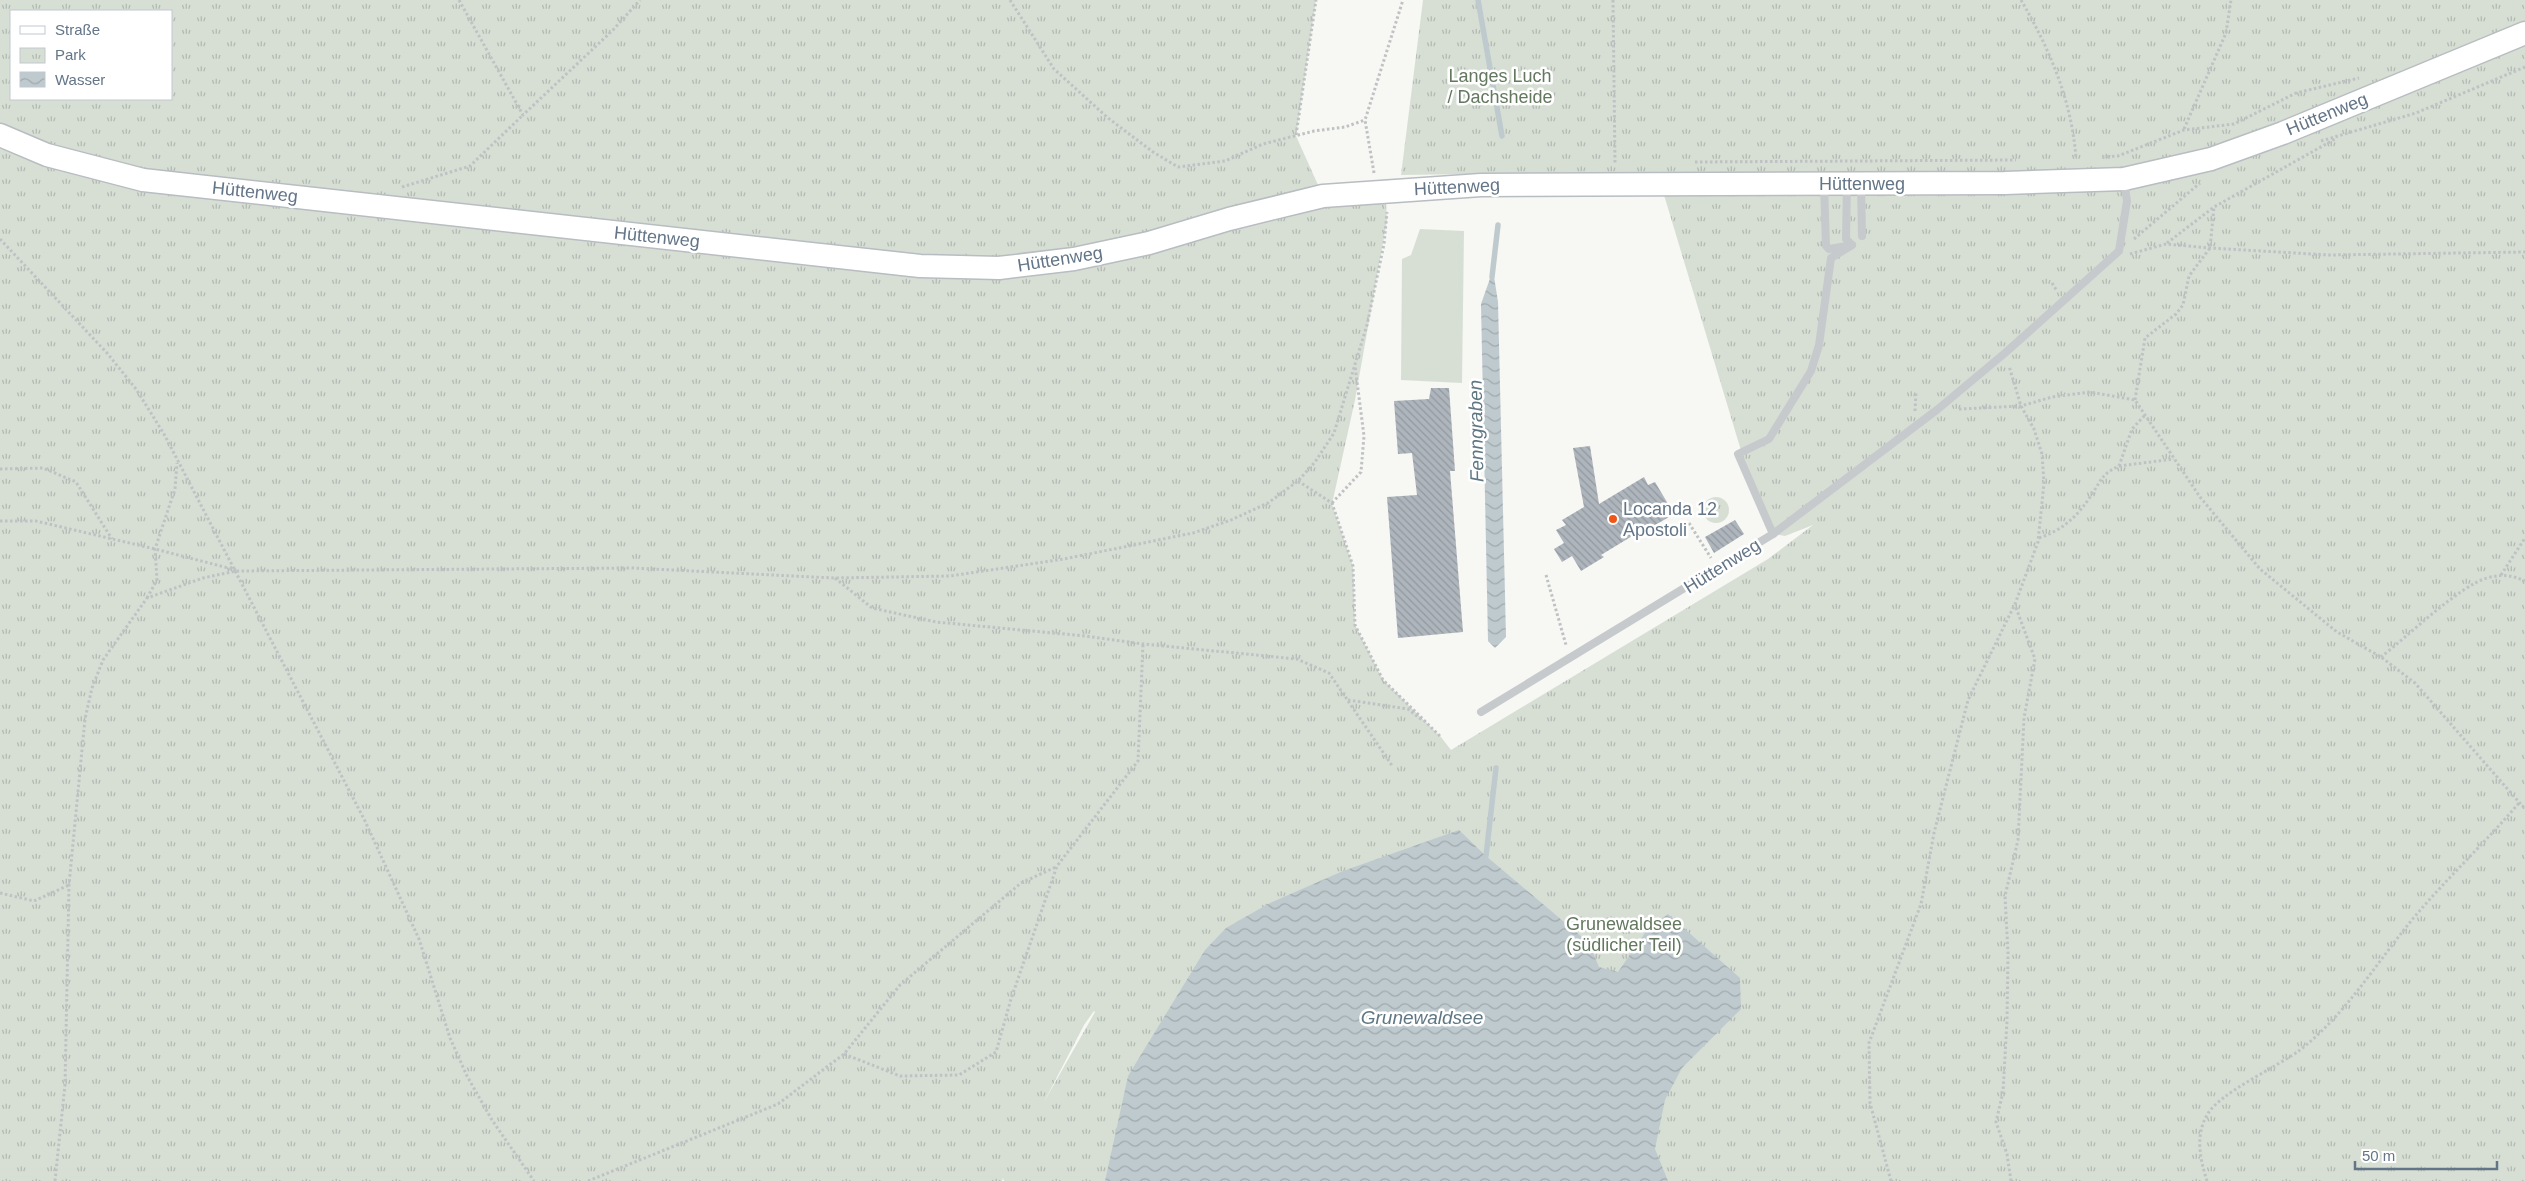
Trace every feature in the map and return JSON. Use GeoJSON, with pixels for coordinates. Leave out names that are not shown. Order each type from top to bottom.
{"type":"FeatureCollection","features":[{"type":"Feature","properties":{"kind":"main road","name":"Hüttenweg"},"geometry":{"type":"LineString","coordinates":[[0,135],[47,154],[143,180],[910,265],[999,268],[1074,259],[1149,243],[1229,219],[1323,196],[1481,185],[2005,183],[2124,179],[2168,170],[2229,152],[2283,133],[2525,33]]}},
{"type":"Feature","properties":{"kind":"lane"},"geometry":{"type":"LineString","coordinates":[[2119,251],[2127,201],[2124,179]]}},
{"type":"Feature","properties":{"kind":"lane"},"geometry":{"type":"LineString","coordinates":[[1824,184],[1826,246],[1829,249],[1852,246]]}},
{"type":"Feature","properties":{"kind":"lane"},"geometry":{"type":"LineString","coordinates":[[1852,246],[1846,240],[1854,184]]}},
{"type":"Feature","properties":{"kind":"lane"},"geometry":{"type":"LineString","coordinates":[[1854,184],[1862,236]]}},
{"type":"Feature","properties":{"kind":"lane"},"geometry":{"type":"LineString","coordinates":[[1773,534],[1738,454],[1770,439],[1811,371],[1819,345],[1831,258],[1852,246]]}},
{"type":"Feature","properties":{"kind":"lane","name":"Hüttenweg"},"geometry":{"type":"LineString","coordinates":[[1481,712],[1773,534],[1938,409],[2005,353],[2119,251]]}},
{"type":"Feature","properties":{"kind":"path"},"geometry":{"type":"LineString","coordinates":[[459,0],[523,114]]}},
{"type":"Feature","properties":{"kind":"path"},"geometry":{"type":"LineString","coordinates":[[408,189],[398,188],[470,166],[613,30],[640,0]]}},
{"type":"Feature","properties":{"kind":"path"},"geometry":{"type":"LineString","coordinates":[[1010,0],[1054,69],[1108,118],[1152,152],[1178,166],[1225,161],[1263,144],[1345,127],[1365,120]]}},
{"type":"Feature","properties":{"kind":"path"},"geometry":{"type":"LineString","coordinates":[[1296,136],[1316,0]]}},
{"type":"Feature","properties":{"kind":"path"},"geometry":{"type":"LineString","coordinates":[[1367,177],[1374,176],[1365,120],[1403,0]]}},
{"type":"Feature","properties":{"kind":"path"},"geometry":{"type":"LineString","coordinates":[[1613,0],[1616,166]]}},
{"type":"Feature","properties":{"kind":"path"},"geometry":{"type":"LineString","coordinates":[[2021,0],[2050,56],[2073,120],[2076,159]]}},
{"type":"Feature","properties":{"kind":"path"},"geometry":{"type":"LineString","coordinates":[[2184,130],[2226,33],[2231,0]]}},
{"type":"Feature","properties":{"kind":"path"},"geometry":{"type":"LineString","coordinates":[[2093,158],[2118,156],[2184,130],[2234,124],[2296,93],[2361,77]]}},
{"type":"Feature","properties":{"kind":"path"},"geometry":{"type":"LineString","coordinates":[[2166,244],[2214,207],[2340,136]]}},
{"type":"Feature","properties":{"kind":"path"},"geometry":{"type":"LineString","coordinates":[[2069,160],[2085,159]]}},
{"type":"Feature","properties":{"kind":"path"},"geometry":{"type":"LineString","coordinates":[[1691,162],[2023,160]]}},
{"type":"Feature","properties":{"kind":"path"},"geometry":{"type":"LineString","coordinates":[[1606,166],[1625,165]]}},
{"type":"Feature","properties":{"kind":"path"},"geometry":{"type":"LineString","coordinates":[[2201,182],[2119,251],[2127,255],[2166,244],[2329,255],[2525,252]]}},
{"type":"Feature","properties":{"kind":"path"},"geometry":{"type":"LineString","coordinates":[[147,598],[203,578],[236,571],[632,568],[834,578],[950,576],[1064,559],[1193,533],[1231,520],[1268,503],[1298,481],[1315,462],[1334,433],[1367,326],[1384,244],[1386,203]]}},
{"type":"Feature","properties":{"kind":"path"},"geometry":{"type":"LineString","coordinates":[[2214,207],[2210,248],[2189,276],[2183,305],[2176,314],[2145,338],[2135,400],[2200,497],[2260,569],[2338,632],[2381,657],[2415,683],[2525,809]]}},
{"type":"Feature","properties":{"kind":"path"},"geometry":{"type":"LineString","coordinates":[[0,239],[107,353],[136,389],[164,434],[177,463],[236,571],[365,821],[419,939],[450,1038],[467,1076],[492,1120],[534,1181]]}},
{"type":"Feature","properties":{"kind":"path"},"geometry":{"type":"LineString","coordinates":[[1891,1181],[1870,1103],[1869,1043],[1921,904],[1934,833],[1968,700],[2015,604],[2039,538],[2044,483],[2042,454],[2034,429],[2021,406],[2005,353]]}},
{"type":"Feature","properties":{"kind":"path"},"geometry":{"type":"LineString","coordinates":[[1332,504],[1361,472],[1364,436],[1355,364]]}},
{"type":"Feature","properties":{"kind":"path"},"geometry":{"type":"LineString","coordinates":[[1938,409],[2021,406],[2052,397],[2090,392],[2135,400]]}},
{"type":"Feature","properties":{"kind":"path"},"geometry":{"type":"LineString","coordinates":[[2119,466],[2132,429],[2144,415]]}},
{"type":"Feature","properties":{"kind":"path"},"geometry":{"type":"LineString","coordinates":[[2039,538],[2063,528],[2092,495],[2105,473],[2119,466],[2174,459]]}},
{"type":"Feature","properties":{"kind":"path"},"geometry":{"type":"LineString","coordinates":[[55,1181],[65,1085],[69,884],[85,719],[92,688],[103,660],[147,598],[157,580],[155,549],[175,489],[177,463]]}},
{"type":"Feature","properties":{"kind":"path"},"geometry":{"type":"LineString","coordinates":[[0,469],[43,468],[76,482],[112,539]]}},
{"type":"Feature","properties":{"kind":"path"},"geometry":{"type":"LineString","coordinates":[[1298,481],[1332,504],[1353,566],[1355,625],[1383,680],[1442,737],[1408,709],[1348,700]]}},
{"type":"Feature","properties":{"kind":"path"},"geometry":{"type":"LineString","coordinates":[[0,521],[36,521],[155,549],[236,571]]}},
{"type":"Feature","properties":{"kind":"path"},"geometry":{"type":"LineString","coordinates":[[1689,523],[1717,569]]}},
{"type":"Feature","properties":{"kind":"path"},"geometry":{"type":"LineString","coordinates":[[2500,575],[2525,538]]}},
{"type":"Feature","properties":{"kind":"path"},"geometry":{"type":"LineString","coordinates":[[2381,657],[2463,591],[2486,578],[2500,575],[2513,576],[2525,581]]}},
{"type":"Feature","properties":{"kind":"path"},"geometry":{"type":"LineString","coordinates":[[1546,576],[1564,642],[1574,656]]}},
{"type":"Feature","properties":{"kind":"path"},"geometry":{"type":"LineString","coordinates":[[834,578],[872,608],[936,622],[1086,636],[1296,660],[1329,673],[1394,767]]}},
{"type":"Feature","properties":{"kind":"path"},"geometry":{"type":"LineString","coordinates":[[2011,1181],[2007,1154],[1996,1122],[2003,1092],[2007,1021],[2008,953],[2005,896],[2018,840],[2024,718],[2036,659],[2015,604]]}},
{"type":"Feature","properties":{"kind":"path"},"geometry":{"type":"LineString","coordinates":[[844,1054],[900,1076],[910,1076],[959,1075],[996,1052],[1011,999],[1057,866],[1138,761],[1143,644]]}},
{"type":"Feature","properties":{"kind":"path"},"geometry":{"type":"LineString","coordinates":[[2207,1181],[2200,1158],[2200,1139],[2207,1115],[2218,1101],[2272,1069],[2317,1035],[2335,1017],[2413,919],[2519,803]]}},
{"type":"Feature","properties":{"kind":"path"},"geometry":{"type":"LineString","coordinates":[[588,1181],[778,1104],[844,1054],[900,985],[1021,883],[1057,866]]}},
{"type":"Feature","properties":{"kind":"path"},"geometry":{"type":"LineString","coordinates":[[0,893],[34,901],[69,884]]}},
{"type":"Feature","properties":{"kind":"green space"},"geometry":{"type":"Polygon","coordinates":[[[0,0],[1316,0],[1296,136],[1323,196],[1386,203],[1387,220],[1355,400],[1332,504],[1353,566],[1355,625],[1383,680],[1441,737],[1451,750],[1768,559],[1813,525],[1785,536],[1773,534],[1743,457],[1661,185],[1608,172],[1401,175],[1423,0],[2525,0],[2525,1181],[1004,1181],[1003,1178],[1002,1181],[0,1181],[0,0]],[[1095,1012],[1084,1025],[1044,1102],[1095,1012]]]}},
{"type":"Feature","properties":{"kind":"green space"},"geometry":{"type":"Polygon","coordinates":[[[1420,229],[1464,231],[1462,383],[1401,380],[1402,259],[1411,255],[1420,229]]]}},
{"type":"Feature","properties":{"kind":"green space"},"geometry":{"type":"Polygon","coordinates":[[[1716,497],[1725,501],[1729,510],[1725,519],[1716,523],[1707,519],[1703,510],[1707,501],[1716,497]]]}},
{"type":"Feature","properties":{"kind":"water"},"geometry":{"type":"Polygon","coordinates":[[[1493,270],[1498,302],[1506,637],[1495,648],[1488,641],[1481,304],[1493,270]]]}},
{"type":"Feature","properties":{"kind":"water","name":"Grunewaldsee"},"geometry":{"type":"Polygon","coordinates":[[[1459,830],[1486,856],[1589,943],[1599,967],[1618,972],[1647,930],[1668,914],[1740,978],[1741,1009],[1682,1068],[1665,1100],[1655,1149],[1668,1181],[1105,1181],[1128,1076],[1205,950],[1226,928],[1268,904],[1343,871],[1459,830]]]}},
{"type":"Feature","properties":{"kind":"building"},"geometry":{"type":"Polygon","coordinates":[[[1431,388],[1449,388],[1455,471],[1450,471],[1463,632],[1398,638],[1387,497],[1417,495],[1412,453],[1398,454],[1394,401],[1429,399],[1431,388]]]}},
{"type":"Feature","properties":{"kind":"building"},"geometry":{"type":"Polygon","coordinates":[[[1590,446],[1599,504],[1644,477],[1648,485],[1655,482],[1674,514],[1657,524],[1653,535],[1642,530],[1601,555],[1604,557],[1581,571],[1572,556],[1562,562],[1554,549],[1564,543],[1556,530],[1566,525],[1562,520],[1584,507],[1573,448],[1590,446]]]}},
{"type":"Feature","properties":{"kind":"building"},"geometry":{"type":"Polygon","coordinates":[[[1735,520],[1744,534],[1714,553],[1705,537],[1735,520]]]}},
{"type":"Feature","properties":{"kind":"waterway","name":"Fenngraben"},"geometry":{"type":"LineString","coordinates":[[1478,0],[1502,136]]}},
{"type":"Feature","properties":{"kind":"waterway","name":"Fenngraben"},"geometry":{"type":"LineString","coordinates":[[1492,277],[1498,225]]}},
{"type":"Feature","properties":{"kind":"waterway","name":"Fenngraben"},"geometry":{"type":"LineString","coordinates":[[1486,856],[1496,768]]}},
{"type":"Feature","properties":{"kind":"place","name":"Locanda 12 Apostoli"},"geometry":{"type":"Point","coordinates":[1613,519]}},
{"type":"Feature","properties":{"kind":"park label","name":"Langes Luch / Dachsheide"},"geometry":{"type":"Point","coordinates":[1500,86]}},
{"type":"Feature","properties":{"kind":"park label","name":"Grunewaldsee (südlicher Teil)"},"geometry":{"type":"Point","coordinates":[1624,934]}}]}
